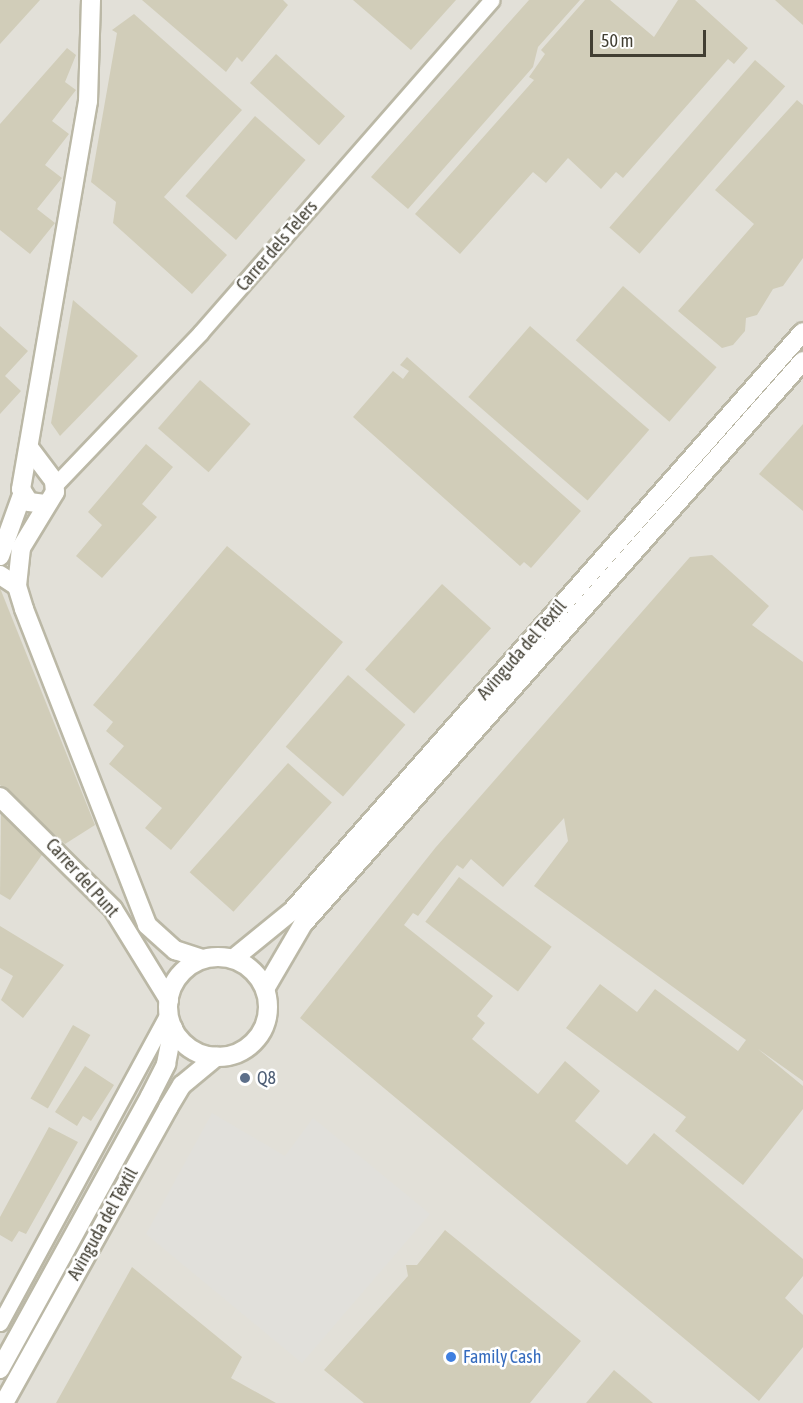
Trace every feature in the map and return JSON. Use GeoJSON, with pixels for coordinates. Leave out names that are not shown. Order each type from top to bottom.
{"type":"FeatureCollection","features":[{"type":"Feature","properties":{"kind":"street"},"geometry":{"type":"LineString","coordinates":[[0,556],[23,486],[88,101],[90,0]]}},
{"type":"Feature","properties":{"kind":"street","name":"Carrer dels Telers"},"geometry":{"type":"LineString","coordinates":[[50,479],[201,332],[492,0]]}},
{"type":"Feature","properties":{"kind":"street","name":"Avinguda del Tèxtil"},"geometry":{"type":"LineString","coordinates":[[233,959],[292,911],[803,332]]}},
{"type":"Feature","properties":{"kind":"street","name":"Avinguda del Tèxtil"},"geometry":{"type":"LineString","coordinates":[[265,989],[303,924],[803,361]]}},
{"type":"Feature","properties":{"kind":"street"},"geometry":{"type":"LineString","coordinates":[[30,449],[50,479],[45,504],[21,548],[17,586],[147,925],[175,950],[203,959],[233,959],[252,970],[265,989],[267,1010],[259,1035],[240,1051],[217,1056],[191,1049],[170,1014]]}},
{"type":"Feature","properties":{"kind":"street"},"geometry":{"type":"LineString","coordinates":[[23,486],[50,479]]}},
{"type":"Feature","properties":{"kind":"street"},"geometry":{"type":"LineString","coordinates":[[23,486],[34,504],[45,504]]}},
{"type":"Feature","properties":{"kind":"street"},"geometry":{"type":"LineString","coordinates":[[0,574],[17,586]]}},
{"type":"Feature","properties":{"kind":"street","name":"Carrer del Punt"},"geometry":{"type":"LineString","coordinates":[[0,796],[113,909],[170,1014]]}},
{"type":"Feature","properties":{"kind":"street"},"geometry":{"type":"LineString","coordinates":[[0,1323],[170,1014],[180,975],[203,959]]}},
{"type":"Feature","properties":{"kind":"street","name":"Avinguda del Tèxtil"},"geometry":{"type":"LineString","coordinates":[[0,1370],[166,1064],[170,1014]]}},
{"type":"Feature","properties":{"kind":"street","name":"Avinguda del Tèxtil"},"geometry":{"type":"LineString","coordinates":[[4,1403],[182,1085],[217,1056]]}},
{"type":"Feature","properties":{"kind":"shaded area"},"geometry":{"type":"Polygon","coordinates":[[[0,0],[803,0],[803,1403],[0,1403],[0,0]]]}},
{"type":"Feature","properties":{"kind":"shaded area"},"geometry":{"type":"Polygon","coordinates":[[[212,1113],[285,1156],[313,1118],[430,1214],[302,1363],[146,1234],[212,1113]]]}},
{"type":"Feature","properties":{"kind":"building"},"geometry":{"type":"Polygon","coordinates":[[[0,0],[40,0],[0,44],[0,0]]]}},
{"type":"Feature","properties":{"kind":"building"},"geometry":{"type":"Polygon","coordinates":[[[142,0],[283,0],[288,5],[242,62],[237,57],[226,72],[142,0]]]}},
{"type":"Feature","properties":{"kind":"building"},"geometry":{"type":"Polygon","coordinates":[[[353,0],[456,0],[411,50],[353,0]]]}},
{"type":"Feature","properties":{"kind":"building"},"geometry":{"type":"Polygon","coordinates":[[[529,0],[580,0],[538,47],[533,67],[408,209],[371,177],[529,0]]]}},
{"type":"Feature","properties":{"kind":"building"},"geometry":{"type":"Polygon","coordinates":[[[585,0],[610,0],[654,37],[678,0],[695,0],[748,48],[734,64],[728,59],[623,178],[616,172],[601,189],[568,158],[546,183],[533,172],[460,254],[415,214],[534,80],[529,77],[545,54],[541,50],[585,0]]]}},
{"type":"Feature","properties":{"kind":"building"},"geometry":{"type":"Polygon","coordinates":[[[775,0],[803,0],[803,25],[775,0]]]}},
{"type":"Feature","properties":{"kind":"building"},"geometry":{"type":"Polygon","coordinates":[[[134,14],[242,110],[164,197],[227,255],[192,294],[113,223],[116,202],[91,182],[117,33],[112,30],[134,14]]]}},
{"type":"Feature","properties":{"kind":"building"},"geometry":{"type":"Polygon","coordinates":[[[67,48],[76,55],[65,82],[76,90],[52,121],[69,134],[45,165],[62,178],[37,209],[55,223],[30,254],[0,230],[0,124],[67,48]]]}},
{"type":"Feature","properties":{"kind":"building"},"geometry":{"type":"Polygon","coordinates":[[[276,54],[345,116],[319,145],[250,83],[276,54]]]}},
{"type":"Feature","properties":{"kind":"building"},"geometry":{"type":"Polygon","coordinates":[[[755,60],[785,86],[640,254],[609,228],[755,60]]]}},
{"type":"Feature","properties":{"kind":"building"},"geometry":{"type":"Polygon","coordinates":[[[797,100],[803,105],[803,258],[783,286],[773,289],[757,315],[746,318],[745,331],[733,345],[722,348],[678,311],[754,224],[715,190],[797,100]]]}},
{"type":"Feature","properties":{"kind":"building"},"geometry":{"type":"Polygon","coordinates":[[[255,116],[306,160],[236,240],[185,196],[255,116]]]}},
{"type":"Feature","properties":{"kind":"building"},"geometry":{"type":"Polygon","coordinates":[[[623,286],[717,367],[669,422],[576,340],[623,286]]]}},
{"type":"Feature","properties":{"kind":"building"},"geometry":{"type":"Polygon","coordinates":[[[73,300],[138,356],[60,436],[51,423],[73,300]]]}},
{"type":"Feature","properties":{"kind":"building"},"geometry":{"type":"Polygon","coordinates":[[[0,326],[28,351],[5,376],[21,391],[0,414],[0,326]]]}},
{"type":"Feature","properties":{"kind":"building"},"geometry":{"type":"Polygon","coordinates":[[[530,326],[649,430],[588,501],[468,397],[530,326]]]}},
{"type":"Feature","properties":{"kind":"building"},"geometry":{"type":"Polygon","coordinates":[[[407,357],[581,511],[531,568],[524,562],[520,566],[353,417],[393,371],[403,379],[409,371],[400,365],[407,357]]]}},
{"type":"Feature","properties":{"kind":"building"},"geometry":{"type":"Polygon","coordinates":[[[200,380],[251,424],[209,472],[158,428],[200,380]]]}},
{"type":"Feature","properties":{"kind":"building"},"geometry":{"type":"Polygon","coordinates":[[[803,424],[803,511],[759,474],[803,424]]]}},
{"type":"Feature","properties":{"kind":"building"},"geometry":{"type":"Polygon","coordinates":[[[146,444],[173,467],[142,504],[157,517],[102,578],[76,556],[102,525],[88,512],[146,444]]]}},
{"type":"Feature","properties":{"kind":"building"},"geometry":{"type":"Polygon","coordinates":[[[227,546],[343,642],[171,850],[145,828],[162,808],[109,764],[124,746],[106,731],[113,722],[93,705],[227,546]]]}},
{"type":"Feature","properties":{"kind":"building"},"geometry":{"type":"Polygon","coordinates":[[[712,555],[769,606],[752,625],[803,662],[803,1081],[758,1049],[803,1086],[803,1109],[743,1185],[675,1131],[686,1117],[566,1028],[600,984],[637,1012],[655,989],[738,1051],[746,1040],[534,886],[568,841],[564,818],[503,887],[471,859],[463,869],[457,865],[418,916],[413,913],[404,925],[493,996],[477,1016],[485,1023],[472,1039],[538,1094],[565,1061],[600,1091],[575,1121],[627,1165],[654,1133],[803,1259],[803,1276],[785,1298],[803,1315],[803,1347],[759,1401],[300,1018],[436,847],[690,557],[712,555]]]}},
{"type":"Feature","properties":{"kind":"building"},"geometry":{"type":"Polygon","coordinates":[[[442,584],[491,628],[414,714],[365,669],[442,584]]]}},
{"type":"Feature","properties":{"kind":"building"},"geometry":{"type":"Polygon","coordinates":[[[0,588],[95,825],[65,844],[0,785],[0,588]]]}},
{"type":"Feature","properties":{"kind":"building"},"geometry":{"type":"Polygon","coordinates":[[[348,675],[405,725],[343,797],[286,747],[348,675]]]}},
{"type":"Feature","properties":{"kind":"building"},"geometry":{"type":"Polygon","coordinates":[[[288,763],[332,802],[233,912],[190,872],[288,763]]]}},
{"type":"Feature","properties":{"kind":"building"},"geometry":{"type":"Polygon","coordinates":[[[1,813],[44,852],[10,900],[0,894],[1,813]]]}},
{"type":"Feature","properties":{"kind":"building"},"geometry":{"type":"Polygon","coordinates":[[[459,877],[552,947],[518,992],[425,922],[459,877]]]}},
{"type":"Feature","properties":{"kind":"building"},"geometry":{"type":"Polygon","coordinates":[[[0,926],[64,965],[23,1018],[1,1000],[13,976],[0,968],[0,926]]]}},
{"type":"Feature","properties":{"kind":"building"},"geometry":{"type":"Polygon","coordinates":[[[73,1025],[90,1035],[48,1109],[30,1099],[73,1025]]]}},
{"type":"Feature","properties":{"kind":"building"},"geometry":{"type":"Polygon","coordinates":[[[85,1066],[114,1085],[91,1121],[83,1116],[77,1126],[55,1112],[85,1066]]]}},
{"type":"Feature","properties":{"kind":"building"},"geometry":{"type":"Polygon","coordinates":[[[49,1127],[78,1142],[26,1234],[19,1231],[12,1242],[0,1235],[0,1217],[49,1127]]]}},
{"type":"Feature","properties":{"kind":"building"},"geometry":{"type":"Polygon","coordinates":[[[445,1230],[581,1341],[530,1403],[364,1403],[324,1370],[408,1276],[406,1265],[417,1265],[445,1230]]]}},
{"type":"Feature","properties":{"kind":"building"},"geometry":{"type":"Polygon","coordinates":[[[132,1267],[242,1357],[231,1378],[276,1403],[56,1403],[132,1267]]]}},
{"type":"Feature","properties":{"kind":"building"},"geometry":{"type":"Polygon","coordinates":[[[614,1370],[653,1403],[586,1403],[614,1370]]]}},
{"type":"Feature","properties":{"kind":"place","name":"Q8"},"geometry":{"type":"Point","coordinates":[245,1078]}},
{"type":"Feature","properties":{"kind":"place","name":"Family Cash"},"geometry":{"type":"Point","coordinates":[451,1357]}}]}
